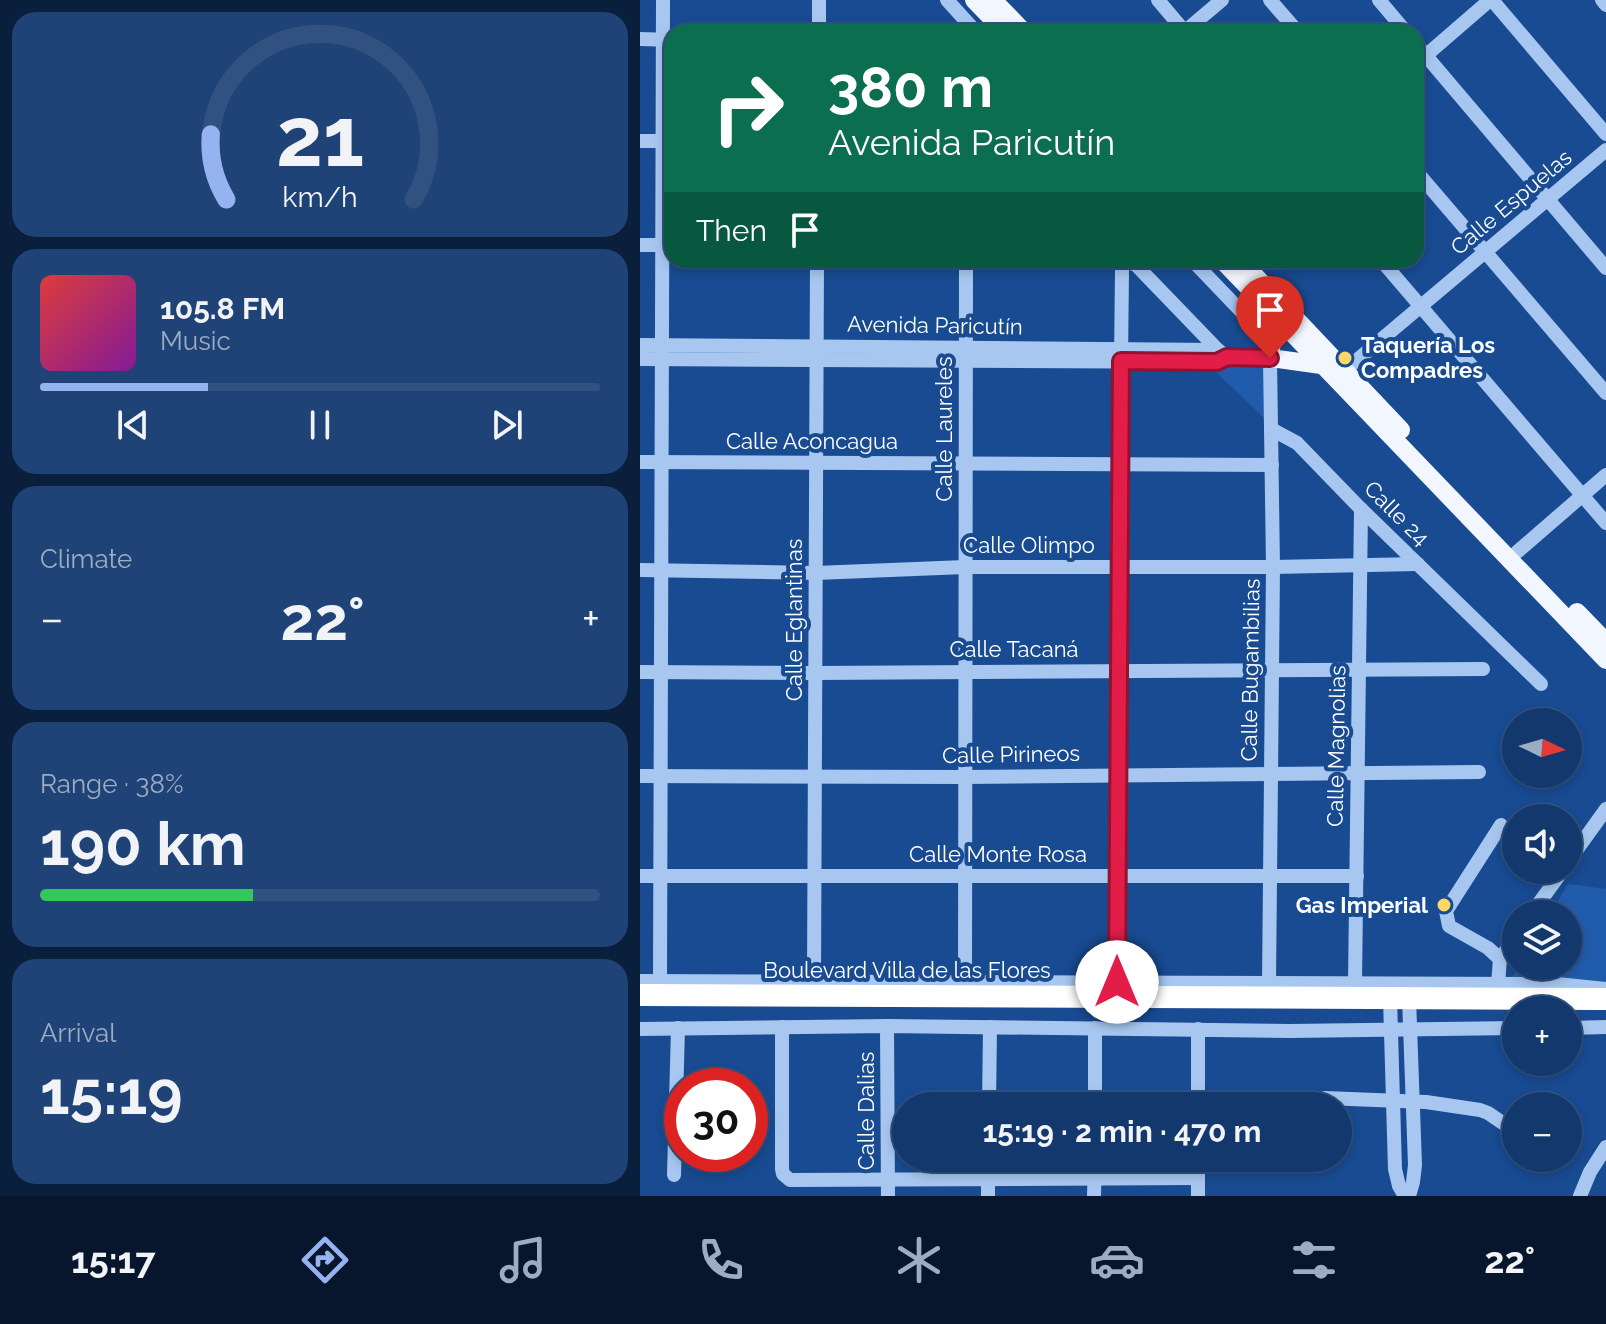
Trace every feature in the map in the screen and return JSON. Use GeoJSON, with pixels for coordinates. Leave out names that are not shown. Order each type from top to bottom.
{"type":"FeatureCollection","features":[{"type":"Feature","properties":{"kind":"highway","name":"Boulevard Villa de las Flores"},"geometry":{"type":"LineString","coordinates":[[640,995],[1399,1012],[1606,999]]}},
{"type":"Feature","properties":{"kind":"highway","name":"Boulevard Villa de las Flores"},"geometry":{"type":"LineString","coordinates":[[640,1006],[1502,1011]]}},
{"type":"Feature","properties":{"kind":"highway"},"geometry":{"type":"LineString","coordinates":[[1582,1011],[1606,1012]]}},
{"type":"Feature","properties":{"kind":"main road"},"geometry":{"type":"LineString","coordinates":[[974,0],[997,24]]}},
{"type":"Feature","properties":{"kind":"main road"},"geometry":{"type":"LineString","coordinates":[[993,0],[1016,24]]}},
{"type":"Feature","properties":{"kind":"main road"},"geometry":{"type":"LineString","coordinates":[[1229,268],[1281,323],[1306,339],[1606,660]]}},
{"type":"Feature","properties":{"kind":"main road"},"geometry":{"type":"LineString","coordinates":[[1245,268],[1281,323]]}},
{"type":"Feature","properties":{"kind":"main road"},"geometry":{"type":"LineString","coordinates":[[1270,358],[1281,323]]}},
{"type":"Feature","properties":{"kind":"main road"},"geometry":{"type":"LineString","coordinates":[[1270,358],[1306,339]]}},
{"type":"Feature","properties":{"kind":"main road"},"geometry":{"type":"LineString","coordinates":[[1306,339],[1321,365]]}},
{"type":"Feature","properties":{"kind":"main road"},"geometry":{"type":"LineString","coordinates":[[1270,358],[1321,365],[1340,375],[1606,642]]}},
{"type":"Feature","properties":{"kind":"street"},"geometry":{"type":"LineString","coordinates":[[663,0],[666,24]]}},
{"type":"Feature","properties":{"kind":"street"},"geometry":{"type":"LineString","coordinates":[[819,0],[819,24]]}},
{"type":"Feature","properties":{"kind":"street"},"geometry":{"type":"LineString","coordinates":[[947,0],[969,24]]}},
{"type":"Feature","properties":{"kind":"street"},"geometry":{"type":"LineString","coordinates":[[1158,0],[1178,24]]}},
{"type":"Feature","properties":{"kind":"street"},"geometry":{"type":"LineString","coordinates":[[1194,24],[1222,0]]}},
{"type":"Feature","properties":{"kind":"street"},"geometry":{"type":"LineString","coordinates":[[1270,0],[1291,24]]}},
{"type":"Feature","properties":{"kind":"street"},"geometry":{"type":"LineString","coordinates":[[1379,0],[1399,24]]}},
{"type":"Feature","properties":{"kind":"street"},"geometry":{"type":"LineString","coordinates":[[1424,50],[1491,0],[1606,134]]}},
{"type":"Feature","properties":{"kind":"street"},"geometry":{"type":"LineString","coordinates":[[1602,0],[1606,5]]}},
{"type":"Feature","properties":{"kind":"street"},"geometry":{"type":"LineString","coordinates":[[640,39],[664,40]]}},
{"type":"Feature","properties":{"kind":"street"},"geometry":{"type":"LineString","coordinates":[[1424,60],[1606,268]]}},
{"type":"Feature","properties":{"kind":"street"},"geometry":{"type":"LineString","coordinates":[[640,141],[664,141]]}},
{"type":"Feature","properties":{"kind":"street","name":"Calle Espuelas"},"geometry":{"type":"LineString","coordinates":[[1340,375],[1606,150]]}},
{"type":"Feature","properties":{"kind":"street"},"geometry":{"type":"LineString","coordinates":[[1424,180],[1606,393]]}},
{"type":"Feature","properties":{"kind":"street"},"geometry":{"type":"LineString","coordinates":[[640,245],[664,245]]}},
{"type":"Feature","properties":{"kind":"street"},"geometry":{"type":"LineString","coordinates":[[660,981],[662,352],[666,268]]}},
{"type":"Feature","properties":{"kind":"street","name":"Calle Eglantinas"},"geometry":{"type":"LineString","coordinates":[[814,981],[817,268]]}},
{"type":"Feature","properties":{"kind":"street","name":"Calle Laureles"},"geometry":{"type":"LineString","coordinates":[[965,981],[966,268]]}},
{"type":"Feature","properties":{"kind":"street"},"geometry":{"type":"LineString","coordinates":[[1117,982],[1123,268]]}},
{"type":"Feature","properties":{"kind":"street"},"geometry":{"type":"LineString","coordinates":[[1139,268],[1221,357]]}},
{"type":"Feature","properties":{"kind":"street"},"geometry":{"type":"LineString","coordinates":[[1200,268],[1258,329],[1281,323]]}},
{"type":"Feature","properties":{"kind":"street"},"geometry":{"type":"LineString","coordinates":[[1388,268],[1606,523]]}},
{"type":"Feature","properties":{"kind":"street","name":"Avenida Paricutín"},"geometry":{"type":"LineString","coordinates":[[640,345],[662,352],[1270,358]]}},
{"type":"Feature","properties":{"kind":"street","name":"Avenida Paricutín"},"geometry":{"type":"LineString","coordinates":[[640,359],[662,352]]}},
{"type":"Feature","properties":{"kind":"street","name":"Calle Bugambilias"},"geometry":{"type":"LineString","coordinates":[[1269,983],[1273,567],[1270,358]]}},
{"type":"Feature","properties":{"kind":"street","name":"Calle 24"},"geometry":{"type":"LineString","coordinates":[[1271,429],[1297,443],[1541,684]]}},
{"type":"Feature","properties":{"kind":"street","name":"Calle Aconcagua"},"geometry":{"type":"LineString","coordinates":[[640,462],[1272,465]]}},
{"type":"Feature","properties":{"kind":"street"},"geometry":{"type":"LineString","coordinates":[[1517,552],[1606,475]]}},
{"type":"Feature","properties":{"kind":"street","name":"Calle Magnolias"},"geometry":{"type":"LineString","coordinates":[[1355,983],[1361,509]]}},
{"type":"Feature","properties":{"kind":"street","name":"Calle Olimpo"},"geometry":{"type":"LineString","coordinates":[[640,570],[816,573],[965,567],[1418,564]]}},
{"type":"Feature","properties":{"kind":"street","name":"Calle Tacaná"},"geometry":{"type":"LineString","coordinates":[[640,672],[1483,669]]}},
{"type":"Feature","properties":{"kind":"street","name":"Calle Pirineos"},"geometry":{"type":"LineString","coordinates":[[640,776],[965,777],[1479,772]]}},
{"type":"Feature","properties":{"kind":"street"},"geometry":{"type":"LineString","coordinates":[[1582,842],[1606,809]]}},
{"type":"Feature","properties":{"kind":"street"},"geometry":{"type":"LineString","coordinates":[[1500,959],[1488,948],[1449,926],[1446,911],[1501,825]]}},
{"type":"Feature","properties":{"kind":"street","name":"Calle Monte Rosa"},"geometry":{"type":"LineString","coordinates":[[640,876],[1357,876]]}},
{"type":"Feature","properties":{"kind":"street"},"geometry":{"type":"LineString","coordinates":[[1498,984],[1502,956]]}},
{"type":"Feature","properties":{"kind":"street"},"geometry":{"type":"LineString","coordinates":[[640,981],[1557,984],[1606,989]]}},
{"type":"Feature","properties":{"kind":"street"},"geometry":{"type":"LineString","coordinates":[[1399,1012],[1412,1101],[1415,1165],[1407,1196],[1399,1186],[1395,1169],[1392,1100],[1399,1012]]}},
{"type":"Feature","properties":{"kind":"street"},"geometry":{"type":"LineString","coordinates":[[640,1029],[887,1026],[1290,1031],[1399,1012],[1502,1026]]}},
{"type":"Feature","properties":{"kind":"street","name":"Calle Dalias"},"geometry":{"type":"LineString","coordinates":[[887,1026],[888,1196]]}},
{"type":"Feature","properties":{"kind":"street"},"geometry":{"type":"LineString","coordinates":[[782,1027],[782,1169],[786,1178],[1198,1178]]}},
{"type":"Feature","properties":{"kind":"street"},"geometry":{"type":"LineString","coordinates":[[989,1092],[990,1027]]}},
{"type":"Feature","properties":{"kind":"street"},"geometry":{"type":"LineString","coordinates":[[1582,1028],[1606,1027]]}},
{"type":"Feature","properties":{"kind":"street"},"geometry":{"type":"LineString","coordinates":[[674,1175],[678,1028]]}},
{"type":"Feature","properties":{"kind":"street"},"geometry":{"type":"LineString","coordinates":[[1095,1028],[1095,1092]]}},
{"type":"Feature","properties":{"kind":"street"},"geometry":{"type":"LineString","coordinates":[[1198,1029],[1198,1092]]}},
{"type":"Feature","properties":{"kind":"street"},"geometry":{"type":"LineString","coordinates":[[1352,1099],[1412,1101],[1480,1110],[1502,1122]]}},
{"type":"Feature","properties":{"kind":"street"},"geometry":{"type":"LineString","coordinates":[[1580,1196],[1590,1172],[1606,1147]]}},
{"type":"Feature","properties":{"kind":"street"},"geometry":{"type":"LineString","coordinates":[[988,1172],[988,1196]]}},
{"type":"Feature","properties":{"kind":"street"},"geometry":{"type":"LineString","coordinates":[[1094,1172],[1094,1196]]}},
{"type":"Feature","properties":{"kind":"street"},"geometry":{"type":"LineString","coordinates":[[1198,1172],[1198,1196]]}},
{"type":"Feature","properties":{"kind":"shaded area"},"geometry":{"type":"Polygon","coordinates":[[[1269,360],[1269,423],[1209,365],[1269,360]]]}},
{"type":"Feature","properties":{"kind":"shaded area"},"geometry":{"type":"Polygon","coordinates":[[[1568,884],[1606,889],[1606,987],[1508,983],[1510,980],[1582,980],[1582,900],[1558,900],[1568,884]]]}},
{"type":"Feature","properties":{"kind":"place","name":"Taquería Los Compadres"},"geometry":{"type":"Point","coordinates":[1345,358]}},
{"type":"Feature","properties":{"kind":"place","name":"Gas Imperial"},"geometry":{"type":"Point","coordinates":[1444,905]}},
{"type":"Feature","properties":{"kind":"route"},"geometry":{"type":"LineString","coordinates":[[1117,982],[1121,361],[1217,362],[1227,357],[1270,358]]}}]}
